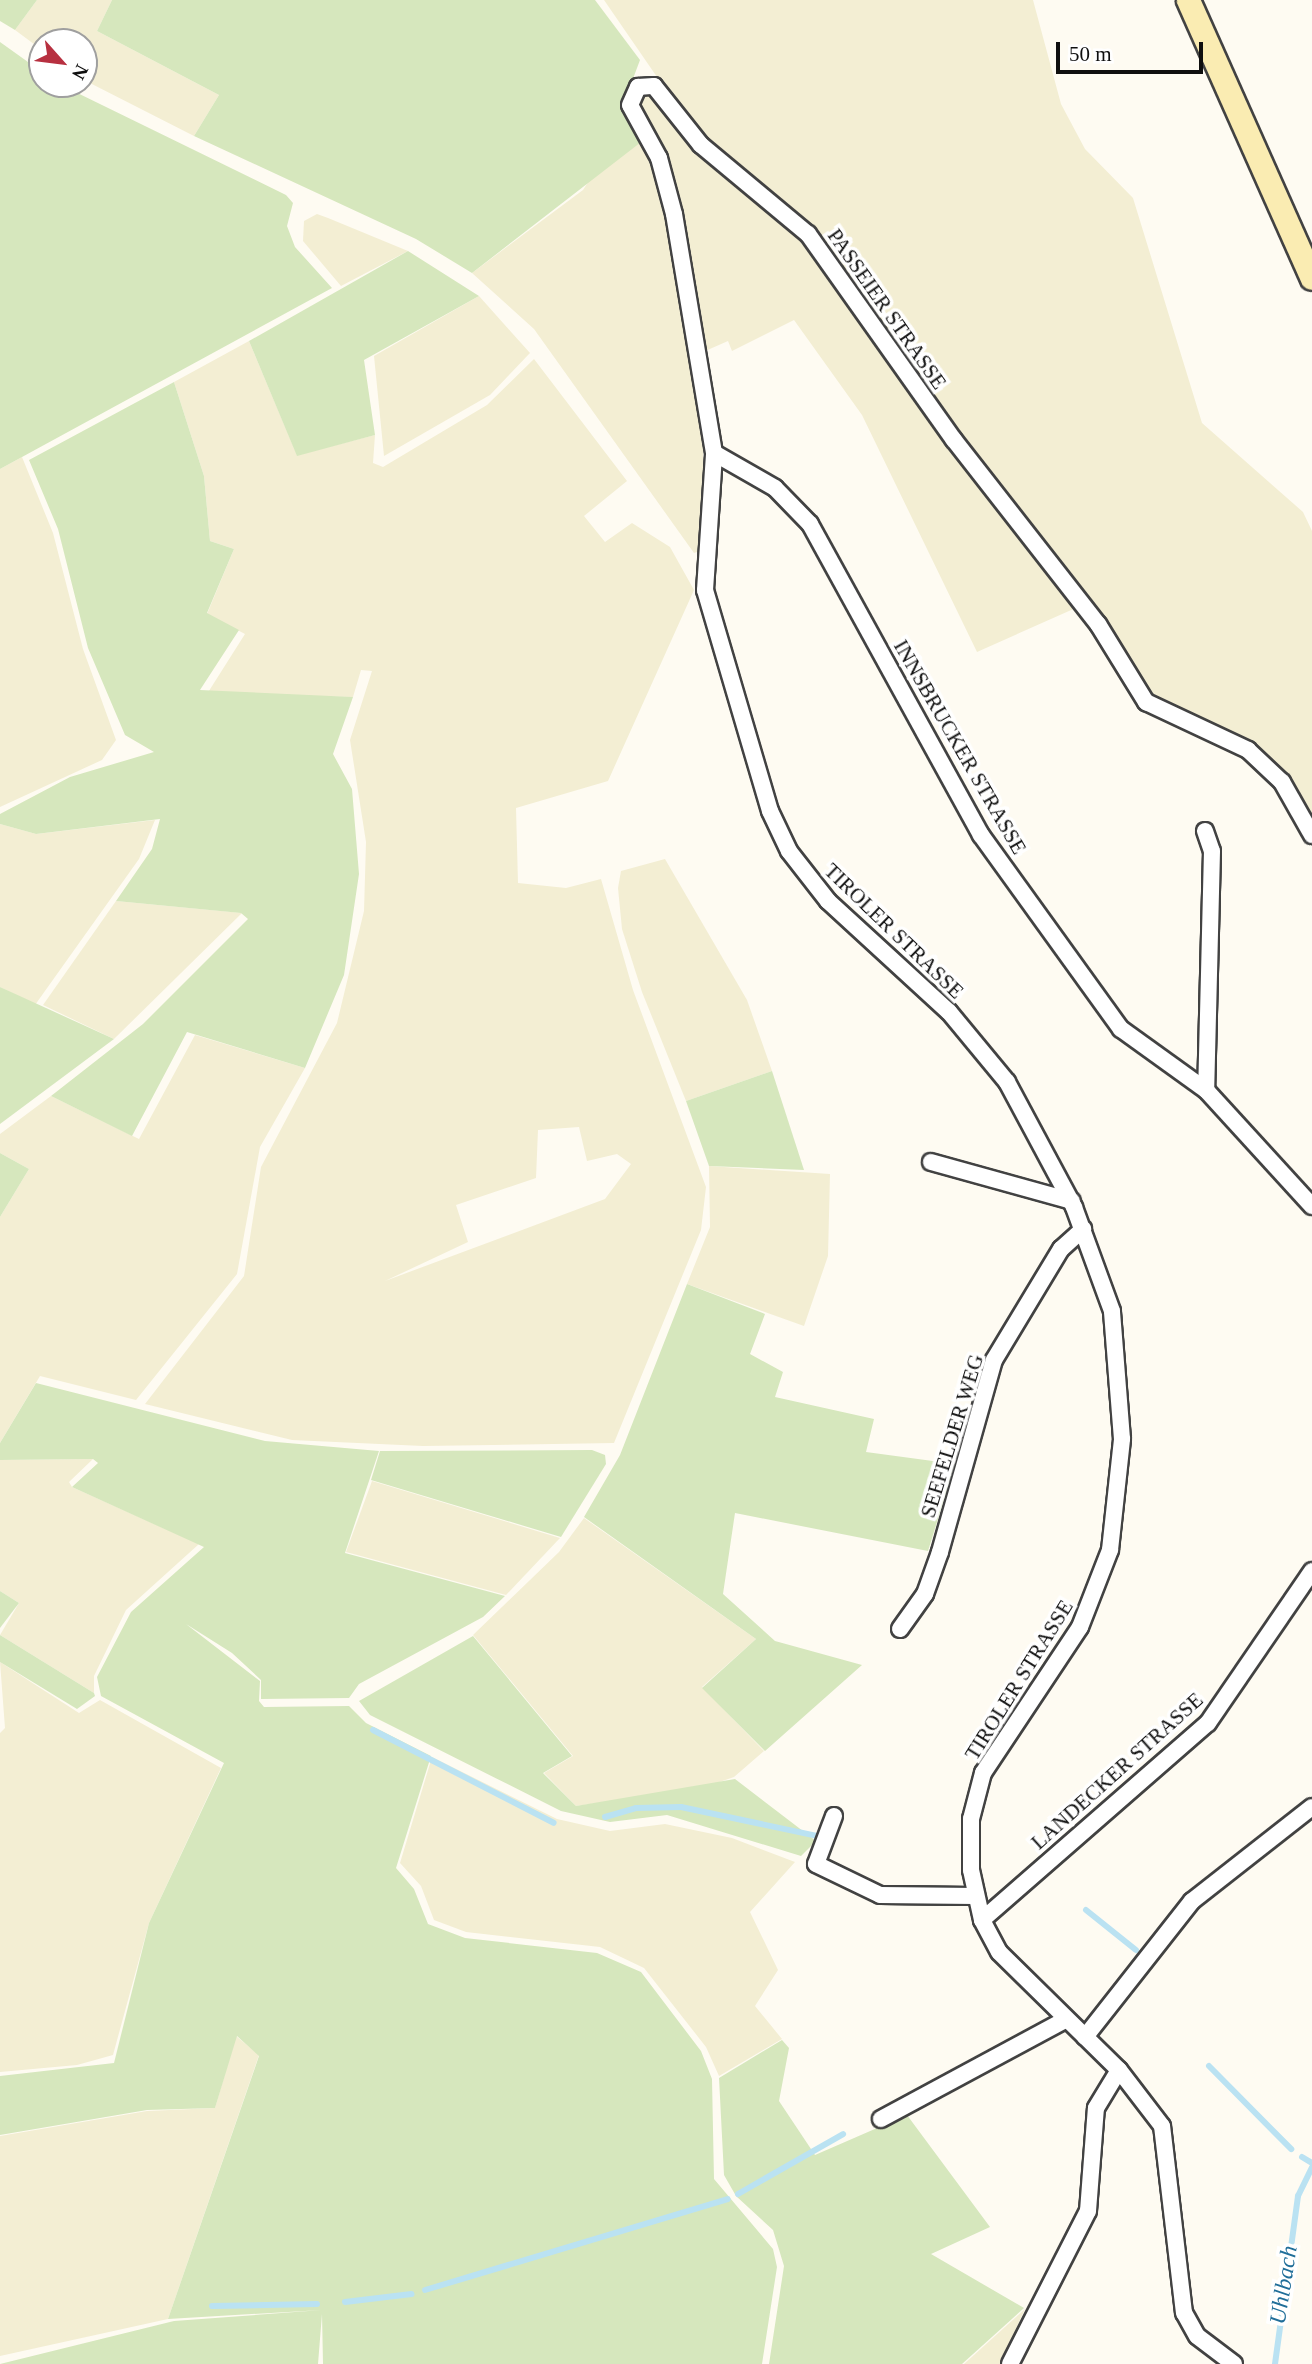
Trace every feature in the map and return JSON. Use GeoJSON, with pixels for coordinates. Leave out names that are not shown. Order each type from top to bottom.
{"type":"FeatureCollection","features":[{"type":"Feature","properties":{"kind":"street"},"geometry":{"type":"LineString","coordinates":[[1188,0],[1312,278]]}},
{"type":"Feature","properties":{"kind":"street","name":"PASSEIER STRASSE"},"geometry":{"type":"LineString","coordinates":[[705,590],[707,485],[714,453],[674,214],[659,158],[630,105],[644,83],[654,86],[706,149],[808,234],[954,440],[1098,624],[1146,702],[1248,750],[1282,782],[1312,835]]}},
{"type":"Feature","properties":{"kind":"street","name":"INNSBRUCKER STRASSE"},"geometry":{"type":"LineString","coordinates":[[714,453],[775,488],[810,524],[981,835],[1121,1028],[1206,1090],[1312,1206]]}},
{"type":"Feature","properties":{"kind":"street","name":"TIROLER STRASSE"},"geometry":{"type":"LineString","coordinates":[[705,590],[755,768],[789,851],[828,901],[931,994],[990,1059],[1072,1202],[1104,1282],[1118,1349],[1122,1439],[1115,1523],[1102,1579],[1080,1627],[983,1773],[969,1847],[975,1896],[982,1920],[1012,1968],[1119,2070],[1154,2112],[1167,2141],[1184,2313],[1197,2336],[1234,2364]]}},
{"type":"Feature","properties":{"kind":"street"},"geometry":{"type":"LineString","coordinates":[[1205,831],[1212,851],[1206,1090]]}},
{"type":"Feature","properties":{"kind":"street"},"geometry":{"type":"LineString","coordinates":[[931,1162],[1072,1202]]}},
{"type":"Feature","properties":{"kind":"street","name":"SEEFELDER WEG"},"geometry":{"type":"LineString","coordinates":[[900,1629],[925,1594],[937,1563],[994,1360],[1061,1249],[1083,1229]]}},
{"type":"Feature","properties":{"kind":"street","name":"LANDECKER STRASSE"},"geometry":{"type":"LineString","coordinates":[[982,1920],[1208,1723],[1312,1571]]}},
{"type":"Feature","properties":{"kind":"street"},"geometry":{"type":"LineString","coordinates":[[1085,2037],[1192,1902],[1312,1807]]}},
{"type":"Feature","properties":{"kind":"street"},"geometry":{"type":"LineString","coordinates":[[834,1816],[816,1864],[880,1895],[975,1896]]}},
{"type":"Feature","properties":{"kind":"street"},"geometry":{"type":"LineString","coordinates":[[881,2119],[1065,2020]]}},
{"type":"Feature","properties":{"kind":"street"},"geometry":{"type":"LineString","coordinates":[[1010,2364],[1088,2211],[1096,2108],[1119,2070]]}},
{"type":"Feature","properties":{"kind":"shaded area"},"geometry":{"type":"Polygon","coordinates":[[[37,0],[112,0],[98,29],[28,28],[28,40],[15,30],[37,0]]]}},
{"type":"Feature","properties":{"kind":"shaded area"},"geometry":{"type":"Polygon","coordinates":[[[604,0],[1033,0],[1061,104],[1085,149],[1133,198],[1202,423],[1303,512],[1312,531],[1312,817],[1289,776],[1256,744],[1151,696],[1078,607],[977,652],[862,415],[794,320],[732,351],[728,341],[703,352],[703,550],[694,553],[534,329],[472,273],[583,190],[657,77],[604,0]]]}},
{"type":"Feature","properties":{"kind":"shaded area"},"geometry":{"type":"Polygon","coordinates":[[[98,32],[219,95],[194,136],[98,87],[98,32]]]}},
{"type":"Feature","properties":{"kind":"shaded area"},"geometry":{"type":"Polygon","coordinates":[[[317,214],[408,251],[341,286],[303,241],[304,221],[317,214]]]}},
{"type":"Feature","properties":{"kind":"shaded area"},"geometry":{"type":"Polygon","coordinates":[[[479,296],[530,353],[490,395],[384,456],[374,356],[479,296]]]}},
{"type":"Feature","properties":{"kind":"shaded area"},"geometry":{"type":"Polygon","coordinates":[[[249,341],[297,455],[375,435],[373,463],[383,467],[487,405],[534,359],[627,481],[584,516],[605,542],[632,523],[670,547],[694,590],[608,781],[516,808],[518,883],[566,888],[601,879],[633,990],[706,1187],[701,1230],[614,1443],[423,1446],[292,1440],[145,1404],[244,1276],[261,1167],[337,1023],[364,911],[366,842],[350,740],[372,671],[361,670],[353,697],[207,694],[245,634],[207,614],[234,549],[210,541],[204,476],[174,382],[249,341]],[[579,1127],[538,1130],[536,1178],[456,1205],[468,1242],[385,1281],[605,1199],[631,1164],[617,1154],[587,1161],[579,1127]]]}},
{"type":"Feature","properties":{"kind":"shaded area"},"geometry":{"type":"Polygon","coordinates":[[[22,457],[53,533],[83,649],[116,740],[102,760],[0,807],[0,469],[22,457]]]}},
{"type":"Feature","properties":{"kind":"shaded area"},"geometry":{"type":"Polygon","coordinates":[[[155,820],[139,859],[35,1005],[0,987],[0,824],[36,834],[155,820]]]}},
{"type":"Feature","properties":{"kind":"shaded area"},"geometry":{"type":"Polygon","coordinates":[[[665,859],[747,1000],[772,1071],[686,1101],[642,992],[622,929],[618,888],[621,871],[665,859]]]}},
{"type":"Feature","properties":{"kind":"shaded area"},"geometry":{"type":"Polygon","coordinates":[[[116,901],[242,913],[114,1039],[43,1005],[116,901]]]}},
{"type":"Feature","properties":{"kind":"shaded area"},"geometry":{"type":"Polygon","coordinates":[[[195,1035],[305,1068],[260,1147],[237,1274],[136,1400],[40,1376],[0,1443],[0,1217],[29,1169],[0,1153],[0,1134],[51,1096],[139,1139],[195,1035]]]}},
{"type":"Feature","properties":{"kind":"shaded area"},"geometry":{"type":"Polygon","coordinates":[[[709,1166],[830,1174],[828,1256],[804,1326],[687,1284],[710,1227],[709,1166]]]}},
{"type":"Feature","properties":{"kind":"shaded area"},"geometry":{"type":"Polygon","coordinates":[[[93,1459],[69,1482],[72,1487],[199,1544],[126,1610],[94,1676],[94,1693],[0,1635],[19,1603],[0,1591],[0,1460],[93,1459]]]}},
{"type":"Feature","properties":{"kind":"shaded area"},"geometry":{"type":"Polygon","coordinates":[[[372,1481],[560,1538],[506,1595],[346,1552],[372,1481]]]}},
{"type":"Feature","properties":{"kind":"shaded area"},"geometry":{"type":"Polygon","coordinates":[[[584,1518],[756,1639],[702,1687],[764,1751],[734,1777],[699,1789],[576,1806],[544,1773],[573,1756],[473,1635],[559,1552],[584,1518]]]}},
{"type":"Feature","properties":{"kind":"shaded area"},"geometry":{"type":"Polygon","coordinates":[[[0,1662],[79,1713],[100,1700],[221,1768],[149,1923],[113,2055],[77,2065],[0,2072],[0,1733],[5,1728],[0,1662]]]}},
{"type":"Feature","properties":{"kind":"shaded area"},"geometry":{"type":"Polygon","coordinates":[[[432,1757],[557,1819],[610,1831],[665,1824],[732,1838],[795,1862],[750,1912],[778,1970],[755,2006],[782,2039],[719,2076],[706,2047],[644,1968],[600,1947],[466,1932],[434,1920],[421,1886],[400,1863],[432,1757]]]}},
{"type":"Feature","properties":{"kind":"shaded area"},"geometry":{"type":"Polygon","coordinates":[[[236,2036],[259,2055],[168,2319],[0,2356],[0,2136],[147,2111],[215,2108],[236,2036]]]}},
{"type":"Feature","properties":{"kind":"shaded area"},"geometry":{"type":"Polygon","coordinates":[[[1025,2309],[1000,2364],[964,2364],[1025,2309]]]}},
{"type":"Feature","properties":{"kind":"green space"},"geometry":{"type":"Polygon","coordinates":[[[0,0],[37,0],[15,30],[0,21],[0,0]]]}},
{"type":"Feature","properties":{"kind":"green space"},"geometry":{"type":"Polygon","coordinates":[[[112,0],[595,0],[640,60],[625,100],[645,139],[472,273],[416,239],[194,136],[219,95],[98,32],[112,0]]]}},
{"type":"Feature","properties":{"kind":"green space"},"geometry":{"type":"Polygon","coordinates":[[[0,42],[28,62],[28,98],[88,98],[286,195],[293,203],[287,226],[295,247],[332,288],[0,469],[0,42]]]}},
{"type":"Feature","properties":{"kind":"green space"},"geometry":{"type":"Polygon","coordinates":[[[408,251],[479,296],[364,360],[375,435],[297,456],[249,341],[408,251]]]}},
{"type":"Feature","properties":{"kind":"green space"},"geometry":{"type":"Polygon","coordinates":[[[174,382],[204,476],[210,541],[234,549],[207,613],[239,630],[200,690],[353,697],[333,754],[352,789],[359,874],[344,975],[305,1068],[187,1032],[132,1136],[51,1096],[143,1024],[248,919],[241,913],[116,901],[152,849],[160,819],[36,834],[0,824],[0,814],[70,777],[154,752],[125,735],[88,648],[58,529],[29,460],[174,382]]]}},
{"type":"Feature","properties":{"kind":"green space"},"geometry":{"type":"Polygon","coordinates":[[[0,987],[114,1039],[0,1124],[0,987]]]}},
{"type":"Feature","properties":{"kind":"green space"},"geometry":{"type":"Polygon","coordinates":[[[772,1071],[804,1170],[709,1166],[686,1101],[772,1071]]]}},
{"type":"Feature","properties":{"kind":"green space"},"geometry":{"type":"Polygon","coordinates":[[[0,1153],[29,1169],[0,1217],[0,1153]]]}},
{"type":"Feature","properties":{"kind":"green space"},"geometry":{"type":"Polygon","coordinates":[[[687,1284],[765,1314],[750,1354],[783,1372],[775,1397],[874,1419],[866,1452],[955,1464],[928,1551],[735,1513],[723,1594],[775,1641],[862,1665],[765,1751],[702,1688],[756,1639],[584,1517],[620,1455],[687,1284]]]}},
{"type":"Feature","properties":{"kind":"green space"},"geometry":{"type":"Polygon","coordinates":[[[36,1383],[265,1441],[379,1451],[345,1553],[505,1596],[483,1617],[359,1684],[349,1698],[261,1699],[261,1680],[232,1653],[186,1624],[260,1681],[259,1701],[264,1707],[349,1706],[366,1723],[431,1756],[396,1868],[414,1889],[428,1924],[465,1938],[597,1953],[641,1972],[701,2051],[712,2079],[714,2179],[773,2249],[777,2267],[762,2364],[323,2364],[322,2314],[318,2364],[0,2364],[174,2321],[322,2310],[168,2319],[259,2056],[237,2036],[215,2108],[147,2110],[0,2135],[0,2076],[114,2063],[149,1923],[224,1763],[101,1696],[97,1677],[131,1612],[204,1547],[72,1487],[98,1463],[93,1459],[0,1460],[0,1443],[36,1383]]]}},
{"type":"Feature","properties":{"kind":"green space"},"geometry":{"type":"Polygon","coordinates":[[[592,1450],[605,1455],[606,1464],[561,1537],[371,1480],[380,1451],[592,1450]]]}},
{"type":"Feature","properties":{"kind":"green space"},"geometry":{"type":"Polygon","coordinates":[[[0,1591],[19,1603],[0,1628],[0,1591]]]}},
{"type":"Feature","properties":{"kind":"green space"},"geometry":{"type":"Polygon","coordinates":[[[0,1635],[95,1696],[77,1709],[0,1662],[0,1635]]]}},
{"type":"Feature","properties":{"kind":"green space"},"geometry":{"type":"Polygon","coordinates":[[[473,1636],[572,1756],[543,1773],[576,1806],[735,1779],[816,1841],[801,1856],[667,1815],[610,1822],[561,1811],[370,1715],[359,1701],[473,1636]]]}},
{"type":"Feature","properties":{"kind":"green space"},"geometry":{"type":"Polygon","coordinates":[[[782,2040],[789,2048],[779,2101],[815,2155],[907,2115],[990,2227],[931,2254],[1024,2308],[962,2364],[769,2364],[784,2266],[773,2230],[736,2196],[724,2175],[719,2078],[782,2040]]]}},
{"type":"Feature","properties":{"kind":"waterway"},"geometry":{"type":"LineString","coordinates":[[373,1730],[554,1823]]}},
{"type":"Feature","properties":{"kind":"waterway"},"geometry":{"type":"LineString","coordinates":[[605,1817],[636,1808],[681,1807],[818,1836]]}},
{"type":"Feature","properties":{"kind":"waterway"},"geometry":{"type":"LineString","coordinates":[[1086,1910],[1136,1950]]}},
{"type":"Feature","properties":{"kind":"waterway"},"geometry":{"type":"LineString","coordinates":[[1209,2066],[1291,2149]]}},
{"type":"Feature","properties":{"kind":"waterway"},"geometry":{"type":"LineString","coordinates":[[738,2194],[843,2134]]}},
{"type":"Feature","properties":{"kind":"waterway"},"geometry":{"type":"LineString","coordinates":[[1302,2157],[1312,2163]]}},
{"type":"Feature","properties":{"kind":"waterway","name":"Uhlbach"},"geometry":{"type":"LineString","coordinates":[[1275,2364],[1298,2196],[1312,2167]]}},
{"type":"Feature","properties":{"kind":"waterway"},"geometry":{"type":"LineString","coordinates":[[425,2290],[728,2199]]}},
{"type":"Feature","properties":{"kind":"waterway"},"geometry":{"type":"LineString","coordinates":[[345,2302],[412,2294]]}},
{"type":"Feature","properties":{"kind":"waterway"},"geometry":{"type":"LineString","coordinates":[[212,2306],[317,2304]]}}]}
